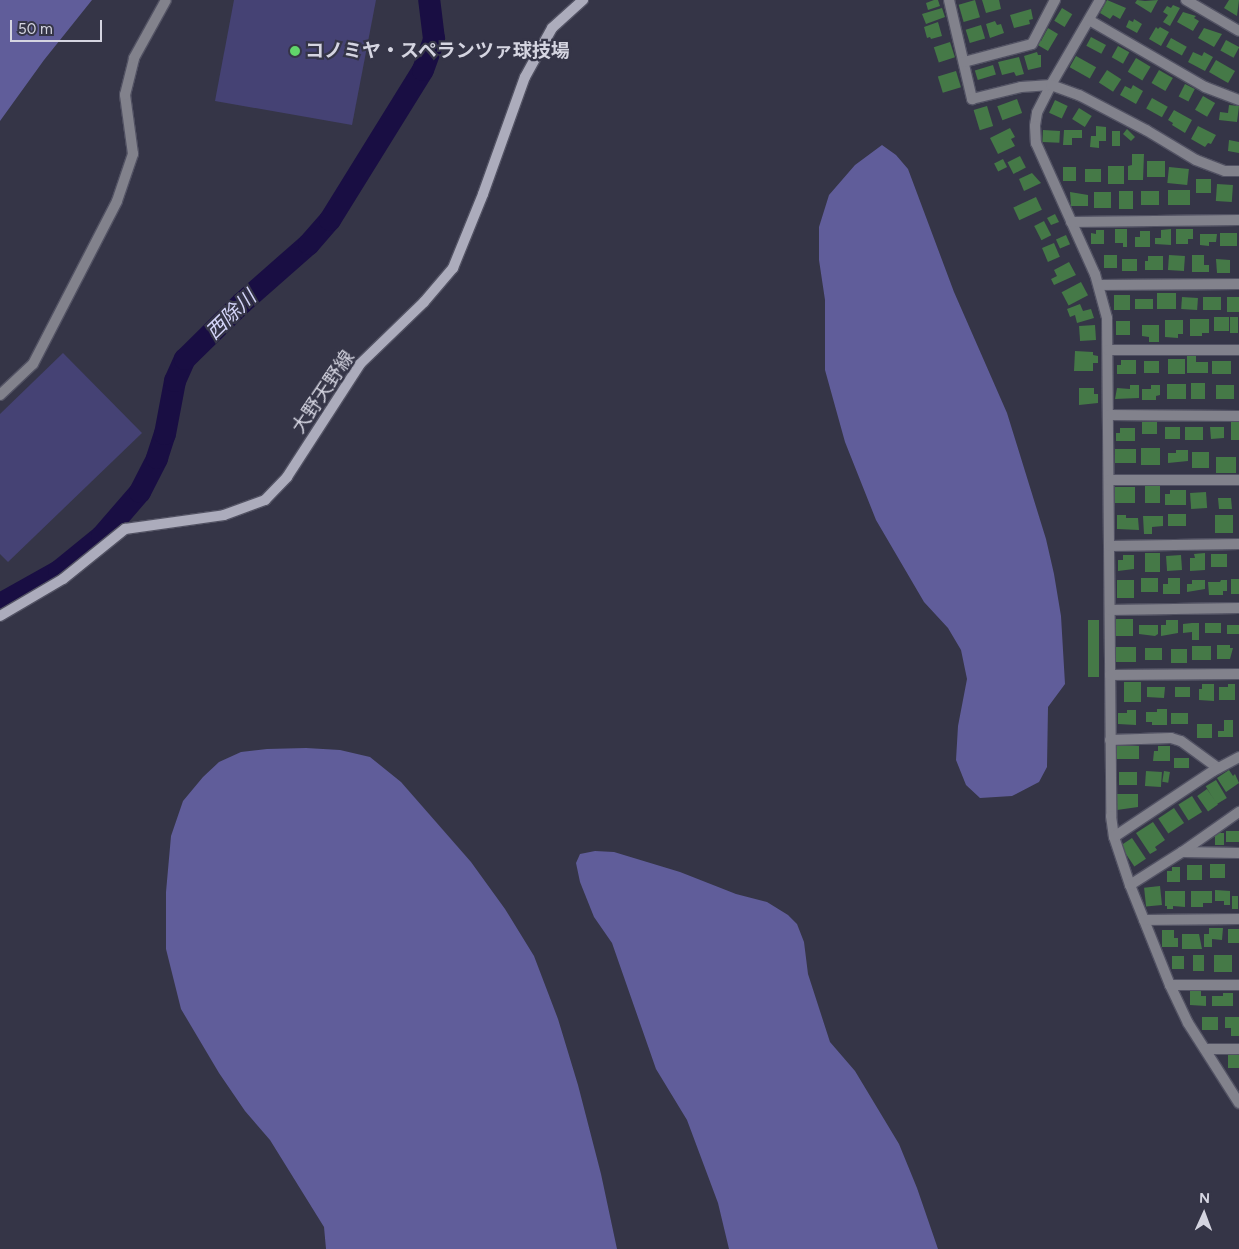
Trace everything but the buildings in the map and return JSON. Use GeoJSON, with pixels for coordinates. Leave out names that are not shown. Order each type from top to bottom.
{"type":"FeatureCollection","features":[{"type":"Feature","properties":{"kind":"main road","name":"大野天野線"},"geometry":{"type":"LineString","coordinates":[[0,616],[63,579],[125,529],[224,515],[265,500],[276,489],[287,477],[360,364],[424,302],[453,268],[524,77],[552,28],[583,0]]}},
{"type":"Feature","properties":{"kind":"street"},"geometry":{"type":"LineString","coordinates":[[0,395],[33,364],[118,201],[133,154],[125,95],[134,58],[166,0]]}},
{"type":"Feature","properties":{"kind":"street"},"geometry":{"type":"LineString","coordinates":[[949,0],[972,99],[1021,87],[1051,85],[1087,99],[1146,130],[1196,160],[1225,171],[1239,171]]}},
{"type":"Feature","properties":{"kind":"street"},"geometry":{"type":"LineString","coordinates":[[964,62],[1032,44],[1056,0]]}},
{"type":"Feature","properties":{"kind":"street"},"geometry":{"type":"LineString","coordinates":[[1100,0],[1037,112],[1036,143],[1099,285],[1107,318],[1110,740],[1114,837],[1130,885],[1170,985],[1188,1023],[1239,1103]]}},
{"type":"Feature","properties":{"kind":"street"},"geometry":{"type":"LineString","coordinates":[[1186,0],[1239,30]]}},
{"type":"Feature","properties":{"kind":"street"},"geometry":{"type":"LineString","coordinates":[[1089,20],[1205,87],[1239,100]]}},
{"type":"Feature","properties":{"kind":"street"},"geometry":{"type":"LineString","coordinates":[[1071,222],[1239,220]]}},
{"type":"Feature","properties":{"kind":"street"},"geometry":{"type":"LineString","coordinates":[[1099,285],[1239,284]]}},
{"type":"Feature","properties":{"kind":"street"},"geometry":{"type":"LineString","coordinates":[[1108,350],[1239,350]]}},
{"type":"Feature","properties":{"kind":"street"},"geometry":{"type":"LineString","coordinates":[[1108,415],[1239,416]]}},
{"type":"Feature","properties":{"kind":"street"},"geometry":{"type":"LineString","coordinates":[[1109,480],[1239,480]]}},
{"type":"Feature","properties":{"kind":"street"},"geometry":{"type":"LineString","coordinates":[[1110,546],[1239,544]]}},
{"type":"Feature","properties":{"kind":"street"},"geometry":{"type":"LineString","coordinates":[[1110,610],[1239,608]]}},
{"type":"Feature","properties":{"kind":"street"},"geometry":{"type":"LineString","coordinates":[[1110,675],[1239,674]]}},
{"type":"Feature","properties":{"kind":"street"},"geometry":{"type":"LineString","coordinates":[[1110,740],[1171,738],[1181,741],[1218,768]]}},
{"type":"Feature","properties":{"kind":"street"},"geometry":{"type":"LineString","coordinates":[[1114,837],[1218,768],[1239,758]]}},
{"type":"Feature","properties":{"kind":"street"},"geometry":{"type":"LineString","coordinates":[[1130,885],[1182,852],[1239,812]]}},
{"type":"Feature","properties":{"kind":"street"},"geometry":{"type":"LineString","coordinates":[[1182,852],[1239,853]]}},
{"type":"Feature","properties":{"kind":"street"},"geometry":{"type":"LineString","coordinates":[[1144,920],[1239,919]]}},
{"type":"Feature","properties":{"kind":"street"},"geometry":{"type":"LineString","coordinates":[[1170,985],[1239,985]]}},
{"type":"Feature","properties":{"kind":"street"},"geometry":{"type":"LineString","coordinates":[[1205,1049],[1239,1049]]}},
{"type":"Feature","properties":{"kind":"shaded area"},"geometry":{"type":"Polygon","coordinates":[[[0,0],[92,0],[44,60],[0,121],[0,0]]]}},
{"type":"Feature","properties":{"kind":"shaded area","name":"コノミヤ・スペランツァ球技場"},"geometry":{"type":"Polygon","coordinates":[[[234,0],[376,0],[352,125],[215,101],[234,0]]]}},
{"type":"Feature","properties":{"kind":"shaded area"},"geometry":{"type":"Polygon","coordinates":[[[882,145],[896,155],[908,169],[954,292],[1007,413],[1046,539],[1054,574],[1061,616],[1065,684],[1048,707],[1047,767],[1039,782],[1012,796],[980,798],[966,785],[956,760],[958,726],[967,679],[961,650],[948,628],[924,602],[876,520],[845,442],[825,370],[825,300],[819,260],[819,227],[829,195],[855,165],[882,145]]]}},
{"type":"Feature","properties":{"kind":"shaded area"},"geometry":{"type":"Polygon","coordinates":[[[63,353],[142,433],[8,562],[0,554],[0,414],[63,353]]]}},
{"type":"Feature","properties":{"kind":"shaded area"},"geometry":{"type":"Polygon","coordinates":[[[306,748],[340,750],[370,757],[401,782],[471,862],[505,909],[534,956],[558,1019],[578,1085],[601,1174],[617,1249],[326,1249],[324,1227],[270,1140],[245,1111],[219,1073],[181,1009],[166,949],[166,892],[171,836],[183,801],[203,777],[219,762],[241,752],[306,748]]]}},
{"type":"Feature","properties":{"kind":"shaded area"},"geometry":{"type":"Polygon","coordinates":[[[595,851],[614,852],[680,872],[736,894],[767,902],[788,915],[797,924],[804,942],[808,974],[830,1042],[855,1071],[899,1144],[917,1188],[938,1249],[729,1249],[718,1203],[687,1120],[656,1069],[612,943],[594,917],[580,882],[576,863],[580,854],[595,851]]]}},
{"type":"Feature","properties":{"kind":"waterway","name":"西除川"},"geometry":{"type":"LineString","coordinates":[[0,604],[59,571],[102,536],[140,492],[157,458],[165,434],[175,381],[185,359],[242,303],[309,244],[330,220],[423,70],[434,39],[429,0]]}},
{"type":"Feature","properties":{"kind":"place","name":"コノミヤ・スペランツァ球技場"},"geometry":{"type":"Point","coordinates":[295,51]}}]}
